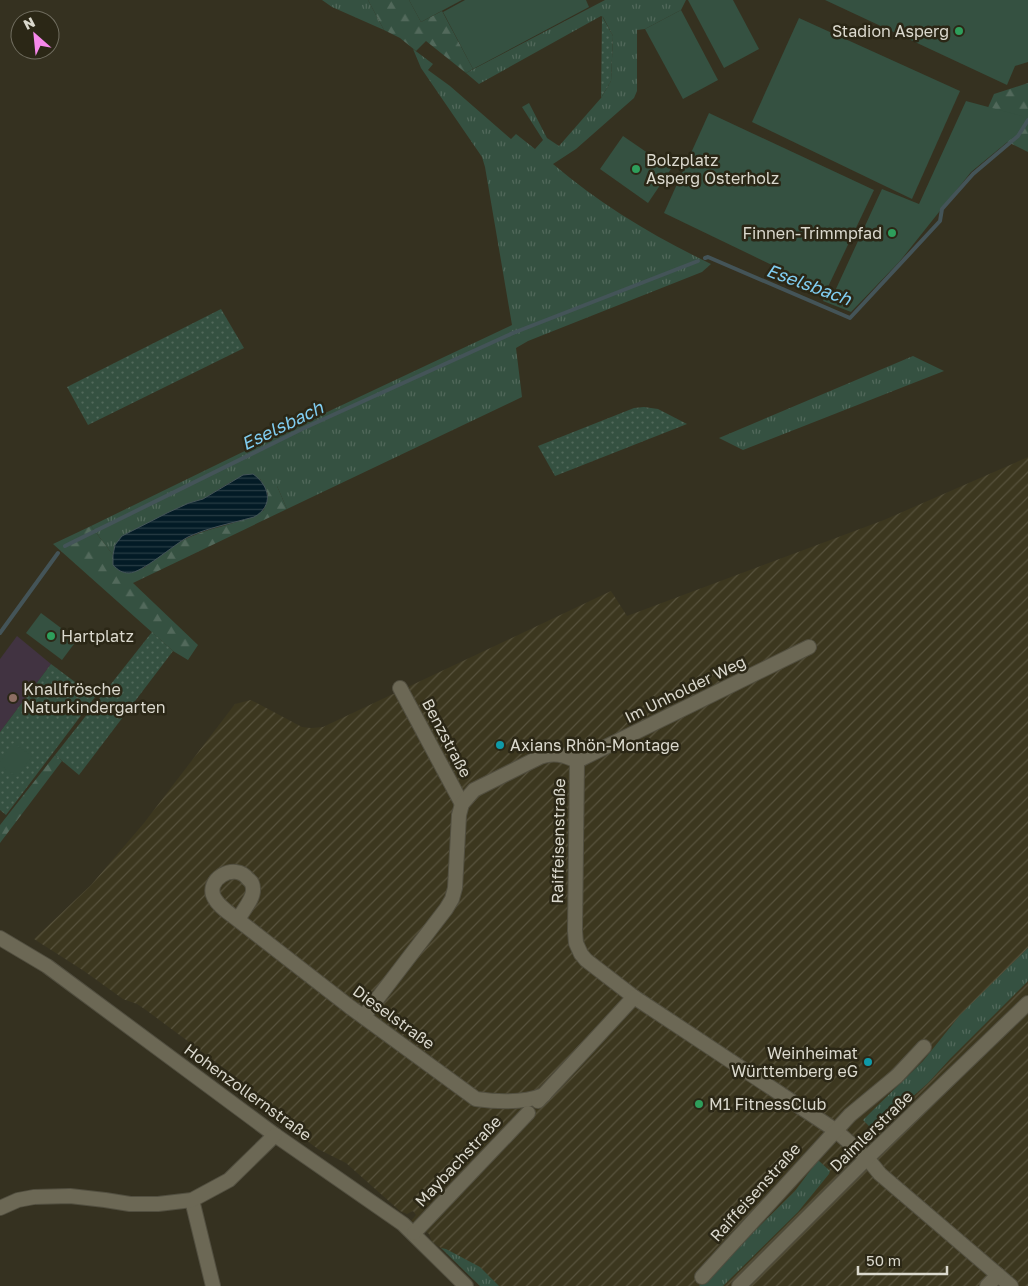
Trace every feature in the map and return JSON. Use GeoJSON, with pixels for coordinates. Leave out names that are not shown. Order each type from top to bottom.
{"type":"FeatureCollection","features":[{"type":"Feature","properties":{"kind":"street","name":"Im Unholder Weg"},"geometry":{"type":"LineString","coordinates":[[577,761],[809,648]]}},
{"type":"Feature","properties":{"kind":"street","name":"Benzstraße"},"geometry":{"type":"LineString","coordinates":[[400,688],[462,804]]}},
{"type":"Feature","properties":{"kind":"street","name":"Raiffeisenstraße"},"geometry":{"type":"LineString","coordinates":[[462,804],[474,790],[546,754],[561,754],[577,761],[576,943],[581,954],[586,960],[634,997],[835,1130],[867,1158],[880,1174],[1011,1286]]}},
{"type":"Feature","properties":{"kind":"street"},"geometry":{"type":"LineString","coordinates":[[364,1016],[452,899],[455,888],[459,815],[462,804]]}},
{"type":"Feature","properties":{"kind":"street","name":"Dieselstraße"},"geometry":{"type":"LineString","coordinates":[[238,920],[476,1099],[488,1101],[535,1099],[544,1095]]}},
{"type":"Feature","properties":{"kind":"street","name":"Hohenzollernstraße"},"geometry":{"type":"LineString","coordinates":[[0,938],[47,966],[275,1135],[395,1218],[414,1233],[466,1286]]}},
{"type":"Feature","properties":{"kind":"street","name":"Maybachstraße"},"geometry":{"type":"LineString","coordinates":[[414,1233],[634,997]]}},
{"type":"Feature","properties":{"kind":"street","name":"Daimlerstraße"},"geometry":{"type":"LineString","coordinates":[[740,1286],[867,1158],[1028,1003]]}},
{"type":"Feature","properties":{"kind":"street","name":"Raiffeisenstraße"},"geometry":{"type":"LineString","coordinates":[[702,1277],[835,1130],[897,1076],[924,1047]]}},
{"type":"Feature","properties":{"kind":"street"},"geometry":{"type":"LineString","coordinates":[[0,1208],[18,1200],[34,1197],[70,1196],[130,1204],[158,1204],[192,1200],[228,1180],[275,1135]]}},
{"type":"Feature","properties":{"kind":"street"},"geometry":{"type":"LineString","coordinates":[[192,1200],[213,1286]]}},
{"type":"Feature","properties":{"kind":"street"},"geometry":{"type":"LineString","coordinates":[[987,1286],[998,1275]]}},
{"type":"Feature","properties":{"kind":"shaded area"},"geometry":{"type":"Polygon","coordinates":[[[1028,457],[1028,1286],[480,1286],[441,1248],[432,1242],[429,1234],[419,1225],[413,1226],[410,1222],[416,1215],[413,1211],[407,1214],[400,1211],[346,1163],[318,1149],[284,1124],[256,1092],[146,1010],[137,1004],[123,999],[34,939],[91,885],[144,823],[235,704],[251,700],[302,727],[323,727],[611,591],[627,616],[884,520],[1028,457]]]}},
{"type":"Feature","properties":{"kind":"shaded area","name":"Knallfrösche Naturkindergarten"},"geometry":{"type":"Polygon","coordinates":[[[17,636],[51,664],[0,732],[0,659],[17,636]]]}},
{"type":"Feature","properties":{"kind":"green space"},"geometry":{"type":"Polygon","coordinates":[[[322,0],[368,0],[384,30],[332,7],[322,0]]]}},
{"type":"Feature","properties":{"kind":"green space"},"geometry":{"type":"Polygon","coordinates":[[[368,0],[409,0],[421,22],[442,11],[473,69],[466,73],[426,41],[416,51],[400,38],[384,30],[368,0]]]}},
{"type":"Feature","properties":{"kind":"green space"},"geometry":{"type":"Polygon","coordinates":[[[409,0],[462,0],[421,22],[409,0]]]}},
{"type":"Feature","properties":{"kind":"green space"},"geometry":{"type":"Polygon","coordinates":[[[465,0],[586,0],[589,7],[473,69],[443,12],[465,0]]]}},
{"type":"Feature","properties":{"kind":"green space"},"geometry":{"type":"Polygon","coordinates":[[[605,0],[686,0],[681,10],[645,29],[637,30],[637,91],[634,98],[576,149],[553,164],[609,207],[669,243],[711,264],[702,272],[528,341],[516,348],[522,397],[287,509],[277,486],[264,486],[260,479],[232,481],[203,499],[167,513],[115,545],[113,555],[91,526],[255,446],[512,325],[482,157],[421,68],[413,49],[433,64],[428,70],[450,86],[511,139],[516,134],[535,149],[543,140],[522,107],[529,103],[547,138],[559,146],[601,98],[611,81],[613,36],[603,17],[601,16],[479,84],[466,73],[605,0]]]}},
{"type":"Feature","properties":{"kind":"green space"},"geometry":{"type":"Polygon","coordinates":[[[688,0],[733,0],[759,49],[724,68],[688,0]]]}},
{"type":"Feature","properties":{"kind":"green space","name":"Stadion Asperg"},"geometry":{"type":"Polygon","coordinates":[[[825,0],[1028,0],[1028,62],[1015,66],[1007,85],[825,0]]]}},
{"type":"Feature","properties":{"kind":"green space"},"geometry":{"type":"Polygon","coordinates":[[[681,10],[718,80],[683,99],[645,29],[681,10]]]}},
{"type":"Feature","properties":{"kind":"green space"},"geometry":{"type":"Polygon","coordinates":[[[602,16],[613,36],[611,81],[601,98],[602,16]]]}},
{"type":"Feature","properties":{"kind":"green space"},"geometry":{"type":"Polygon","coordinates":[[[799,18],[960,91],[912,199],[752,122],[799,18]]]}},
{"type":"Feature","properties":{"kind":"green space"},"geometry":{"type":"Polygon","coordinates":[[[1028,83],[1028,152],[979,128],[994,94],[1028,83]]]}},
{"type":"Feature","properties":{"kind":"green space","name":"Finnen-Trimmpfad"},"geometry":{"type":"Polygon","coordinates":[[[966,101],[1022,116],[1026,119],[1017,134],[971,172],[900,261],[851,312],[823,301],[825,296],[835,291],[882,189],[919,204],[966,101]]]}},
{"type":"Feature","properties":{"kind":"green space"},"geometry":{"type":"Polygon","coordinates":[[[709,113],[874,190],[826,291],[664,213],[709,113]]]}},
{"type":"Feature","properties":{"kind":"green space","name":"Bolzplatz Asperg Osterholz"},"geometry":{"type":"Polygon","coordinates":[[[623,136],[671,169],[648,203],[600,169],[623,136]]]}},
{"type":"Feature","properties":{"kind":"green space"},"geometry":{"type":"Polygon","coordinates":[[[221,309],[244,348],[88,425],[67,387],[221,309]]]}},
{"type":"Feature","properties":{"kind":"green space"},"geometry":{"type":"Polygon","coordinates":[[[913,356],[944,371],[743,450],[719,438],[913,356]]]}},
{"type":"Feature","properties":{"kind":"green space"},"geometry":{"type":"Polygon","coordinates":[[[634,408],[658,409],[687,424],[555,476],[538,446],[634,408]]]}},
{"type":"Feature","properties":{"kind":"green space"},"geometry":{"type":"Polygon","coordinates":[[[264,486],[277,486],[287,509],[133,583],[198,645],[188,660],[173,651],[53,544],[91,526],[113,555],[113,565],[144,568],[184,540],[199,533],[247,519],[264,510],[268,494],[264,486]]]}},
{"type":"Feature","properties":{"kind":"green space","name":"Hartplatz"},"geometry":{"type":"Polygon","coordinates":[[[41,613],[77,640],[62,660],[26,633],[41,613]]]}},
{"type":"Feature","properties":{"kind":"green space"},"geometry":{"type":"Polygon","coordinates":[[[152,632],[173,651],[79,775],[55,755],[152,632]]]}},
{"type":"Feature","properties":{"kind":"green space"},"geometry":{"type":"Polygon","coordinates":[[[51,664],[95,697],[6,815],[0,810],[0,732],[51,664]]]}},
{"type":"Feature","properties":{"kind":"green space"},"geometry":{"type":"Polygon","coordinates":[[[13,743],[32,756],[17,777],[0,765],[0,762],[13,743]]]}},
{"type":"Feature","properties":{"kind":"green space"},"geometry":{"type":"Polygon","coordinates":[[[55,755],[62,761],[0,843],[0,825],[55,755]]]}},
{"type":"Feature","properties":{"kind":"green space"},"geometry":{"type":"Polygon","coordinates":[[[1028,948],[1028,981],[928,1083],[874,1131],[863,1120],[923,1061],[960,1015],[1028,948]]]}},
{"type":"Feature","properties":{"kind":"green space"},"geometry":{"type":"Polygon","coordinates":[[[818,1160],[830,1171],[829,1174],[798,1212],[723,1286],[699,1286],[795,1191],[818,1160]]]}},
{"type":"Feature","properties":{"kind":"green space"},"geometry":{"type":"Polygon","coordinates":[[[441,1248],[480,1267],[499,1286],[480,1286],[441,1248]]]}},
{"type":"Feature","properties":{"kind":"water"},"geometry":{"type":"Polygon","coordinates":[[[253,474],[263,484],[267,496],[265,507],[254,517],[211,528],[188,537],[135,572],[124,572],[118,570],[113,565],[115,545],[122,536],[167,513],[203,499],[243,475],[253,474]]]}},
{"type":"Feature","properties":{"kind":"waterway","name":"Eselsbach"},"geometry":{"type":"LineString","coordinates":[[705,258],[708,257],[850,318],[940,221],[942,209],[973,174],[1018,136],[1028,120]]}},
{"type":"Feature","properties":{"kind":"waterway","name":"Eselsbach"},"geometry":{"type":"LineString","coordinates":[[513,333],[698,261]]}},
{"type":"Feature","properties":{"kind":"waterway","name":"Eselsbach"},"geometry":{"type":"LineString","coordinates":[[65,546],[302,429],[513,333]]}},
{"type":"Feature","properties":{"kind":"waterway","name":"Eselsbach"},"geometry":{"type":"LineString","coordinates":[[0,633],[58,553]]}},
{"type":"Feature","properties":{"kind":"place","name":"Stadion Asperg"},"geometry":{"type":"Point","coordinates":[959,31]}},
{"type":"Feature","properties":{"kind":"place","name":"Bolzplatz Asperg Osterholz"},"geometry":{"type":"Point","coordinates":[636,169]}},
{"type":"Feature","properties":{"kind":"place","name":"Finnen-Trimmpfad"},"geometry":{"type":"Point","coordinates":[892,233]}},
{"type":"Feature","properties":{"kind":"place","name":"Hartplatz"},"geometry":{"type":"Point","coordinates":[51,636]}},
{"type":"Feature","properties":{"kind":"place","name":"Knallfrösche Naturkindergarten"},"geometry":{"type":"Point","coordinates":[13,698]}},
{"type":"Feature","properties":{"kind":"place","name":"Axians Rhön-Montage"},"geometry":{"type":"Point","coordinates":[500,745]}},
{"type":"Feature","properties":{"kind":"place","name":"Weinheimat Württemberg eG"},"geometry":{"type":"Point","coordinates":[868,1062]}},
{"type":"Feature","properties":{"kind":"place","name":"M1 FitnessClub"},"geometry":{"type":"Point","coordinates":[699,1104]}}]}
